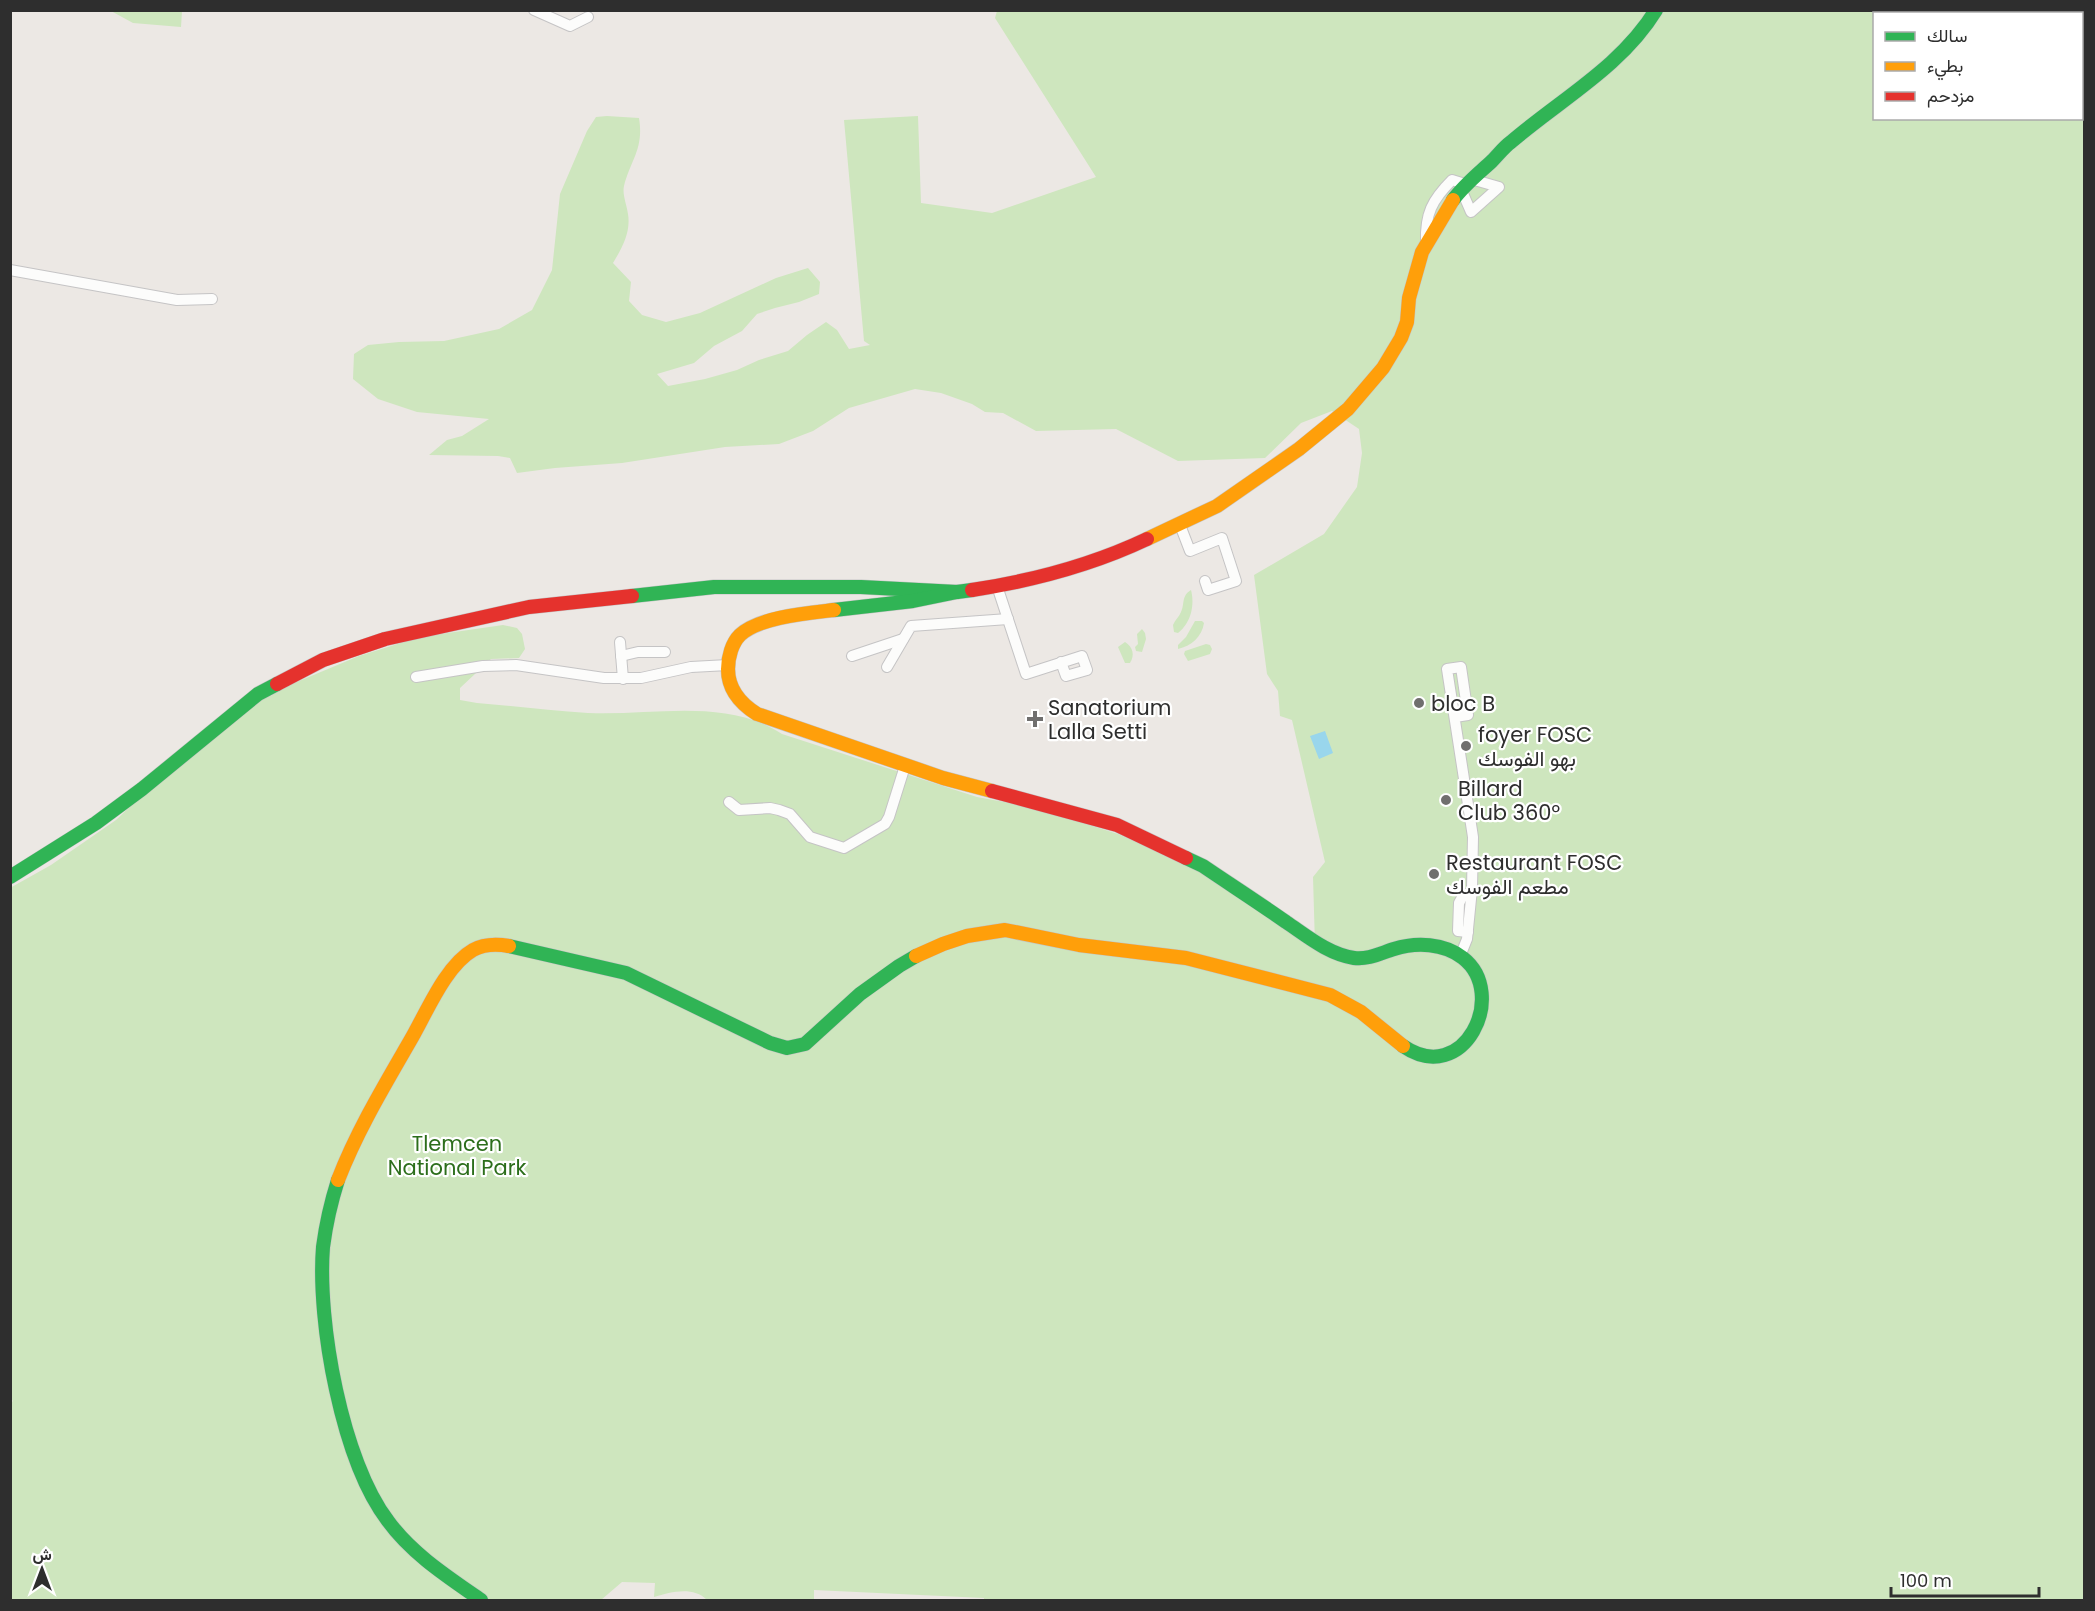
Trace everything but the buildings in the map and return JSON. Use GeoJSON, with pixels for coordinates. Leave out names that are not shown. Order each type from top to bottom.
{"type":"FeatureCollection","features":[{"type":"Feature","properties":{"kind":"main road"},"geometry":{"type":"LineString","coordinates":[[481,1600],[414,1549],[397,1533],[365,1487],[345,1426],[336,1388],[326,1333],[322,1280],[323,1252],[332,1202],[349,1158],[402,1055],[446,980],[457,965],[473,950],[482,946],[512,947],[612,968],[646,981],[709,1015],[776,1045],[790,1048],[805,1044],[873,982],[896,967],[951,940],[1004,930],[1089,947],[1187,958],[1312,989],[1348,1004],[1414,1054],[1434,1058],[1451,1053],[1474,1030],[1481,1012],[1482,992],[1478,980],[1461,954],[1422,945],[1404,946],[1365,958],[1332,952],[1210,870],[1174,850],[1126,829],[943,778],[757,714],[741,703],[733,690],[728,676],[728,665],[734,643],[741,634],[763,622],[909,602],[997,586],[1084,564],[1128,548],[1217,506],[1299,449],[1348,409],[1383,368],[1401,338],[1407,322],[1409,298],[1426,243],[1440,218],[1465,184],[1509,143],[1618,58],[1646,26],[1656,10]]}},
{"type":"Feature","properties":{"kind":"main road"},"geometry":{"type":"LineString","coordinates":[[10,877],[96,824],[258,694],[323,660],[385,639],[455,621],[529,608],[714,587],[850,587],[957,592]]}},
{"type":"Feature","properties":{"kind":"street"},"geometry":{"type":"LineString","coordinates":[[534,10],[570,26],[590,13]]}},
{"type":"Feature","properties":{"kind":"street"},"geometry":{"type":"LineString","coordinates":[[10,270],[177,300],[212,299]]}},
{"type":"Feature","properties":{"kind":"street"},"geometry":{"type":"LineString","coordinates":[[1180,525],[1190,551],[1222,538],[1236,581],[1208,591],[1205,581]]}},
{"type":"Feature","properties":{"kind":"street"},"geometry":{"type":"LineString","coordinates":[[997,586],[1026,674],[1061,662]]}},
{"type":"Feature","properties":{"kind":"street"},"geometry":{"type":"LineString","coordinates":[[887,667],[910,626],[1008,619]]}},
{"type":"Feature","properties":{"kind":"street"},"geometry":{"type":"LineString","coordinates":[[852,656],[903,639]]}},
{"type":"Feature","properties":{"kind":"street"},"geometry":{"type":"LineString","coordinates":[[620,642],[623,679]]}},
{"type":"Feature","properties":{"kind":"street"},"geometry":{"type":"LineString","coordinates":[[621,656],[638,652],[665,652]]}},
{"type":"Feature","properties":{"kind":"street"},"geometry":{"type":"LineString","coordinates":[[416,677],[483,666],[516,665],[623,679],[641,678],[691,667],[728,665]]}},
{"type":"Feature","properties":{"kind":"street"},"geometry":{"type":"LineString","coordinates":[[1455,717],[1473,837],[1472,894],[1466,946],[1461,954]]}},
{"type":"Feature","properties":{"kind":"street"},"geometry":{"type":"LineString","coordinates":[[729,802],[739,810],[779,810],[789,814],[810,837],[844,848],[885,824],[905,766]]}},
{"type":"Feature","properties":{"kind":"green space"},"geometry":{"type":"Polygon","coordinates":[[[111,11],[182,11],[181,27],[133,23],[111,11]]]}},
{"type":"Feature","properties":{"kind":"green space","name":"Tlemcen National Park"},"geometry":{"type":"Polygon","coordinates":[[[997,11],[2084,11],[2084,1600],[984,1600],[984,1598],[814,1590],[814,1600],[707,1600],[689,1592],[675,1592],[654,1597],[655,1583],[622,1582],[601,1600],[11,1600],[10,1403],[13,1401],[10,1398],[10,888],[51,865],[116,820],[160,778],[266,696],[271,696],[280,689],[359,656],[420,637],[503,625],[517,628],[522,634],[525,649],[519,658],[491,659],[460,688],[460,700],[588,713],[688,711],[737,716],[760,723],[782,734],[977,797],[1032,807],[1118,834],[1191,866],[1315,945],[1313,877],[1325,862],[1292,720],[1280,716],[1278,691],[1267,674],[1254,575],[1324,534],[1357,487],[1362,453],[1359,429],[1332,411],[1301,423],[1265,458],[1178,461],[1116,429],[1036,431],[1003,413],[985,412],[972,404],[941,393],[915,389],[849,408],[813,431],[779,444],[725,447],[622,463],[517,473],[510,458],[429,455],[447,440],[462,436],[489,419],[417,412],[378,399],[353,379],[354,354],[368,345],[444,341],[499,329],[532,310],[552,270],[560,194],[587,131],[596,117],[639,118],[640,138],[624,189],[629,221],[627,233],[613,263],[631,282],[629,301],[642,315],[666,322],[700,313],[776,278],[808,268],[820,282],[819,294],[757,314],[742,331],[714,346],[694,363],[657,374],[668,386],[737,370],[788,351],[826,322],[837,330],[849,349],[870,345],[864,341],[844,120],[918,116],[921,203],[992,213],[1096,177],[995,18],[997,11]]]}},
{"type":"Feature","properties":{"kind":"green space"},"geometry":{"type":"Polygon","coordinates":[[[1191,590],[1192,608],[1189,619],[1178,633],[1174,632],[1173,625],[1181,612],[1184,597],[1191,590]]]}},
{"type":"Feature","properties":{"kind":"green space"},"geometry":{"type":"Polygon","coordinates":[[[1195,621],[1204,623],[1201,633],[1187,646],[1178,649],[1178,645],[1186,637],[1195,621]]]}},
{"type":"Feature","properties":{"kind":"green space"},"geometry":{"type":"Polygon","coordinates":[[[1142,629],[1146,639],[1142,652],[1136,651],[1135,647],[1138,644],[1137,634],[1142,629]]]}},
{"type":"Feature","properties":{"kind":"green space"},"geometry":{"type":"Polygon","coordinates":[[[1125,642],[1132,651],[1130,663],[1125,663],[1118,647],[1125,642]]]}},
{"type":"Feature","properties":{"kind":"green space"},"geometry":{"type":"Polygon","coordinates":[[[1206,644],[1212,649],[1210,654],[1188,661],[1184,654],[1185,651],[1206,644]]]}},
{"type":"Feature","properties":{"kind":"water"},"geometry":{"type":"Polygon","coordinates":[[[1325,731],[1333,753],[1319,759],[1310,736],[1325,731]]]}},
{"type":"Feature","properties":{"kind":"traffic: fast"},"geometry":{"type":"LineString","coordinates":[[1453,200],[1466,184],[1508,144],[1626,49],[1656,10]]}},
{"type":"Feature","properties":{"kind":"traffic: fast"},"geometry":{"type":"LineString","coordinates":[[632,596],[714,587],[861,587],[957,592],[972,590]]}},
{"type":"Feature","properties":{"kind":"traffic: fast"},"geometry":{"type":"LineString","coordinates":[[834,610],[913,601],[957,592]]}},
{"type":"Feature","properties":{"kind":"traffic: fast"},"geometry":{"type":"LineString","coordinates":[[10,877],[96,823],[142,789],[258,694],[277,684]]}},
{"type":"Feature","properties":{"kind":"traffic: fast"},"geometry":{"type":"LineString","coordinates":[[1186,858],[1203,866],[1335,953],[1364,958],[1411,945],[1430,945],[1447,949],[1463,958],[1476,974],[1482,993],[1480,1013],[1473,1031],[1461,1046],[1445,1055],[1425,1056],[1403,1046]]}},
{"type":"Feature","properties":{"kind":"traffic: fast"},"geometry":{"type":"LineString","coordinates":[[509,946],[626,973],[770,1043],[787,1048],[805,1044],[860,994],[916,956]]}},
{"type":"Feature","properties":{"kind":"traffic: fast"},"geometry":{"type":"LineString","coordinates":[[338,1180],[323,1247],[322,1278],[329,1351],[346,1428],[372,1495],[388,1521],[408,1544],[431,1564],[481,1600]]}},
{"type":"Feature","properties":{"kind":"traffic: slow"},"geometry":{"type":"LineString","coordinates":[[1147,539],[1217,506],[1299,449],[1348,409],[1383,368],[1401,338],[1407,322],[1409,298],[1422,252],[1453,200]]}},
{"type":"Feature","properties":{"kind":"traffic: slow"},"geometry":{"type":"LineString","coordinates":[[834,610],[772,620],[748,629],[740,635],[731,650],[728,669],[730,683],[741,701],[757,714],[943,778],[992,791]]}},
{"type":"Feature","properties":{"kind":"traffic: slow"},"geometry":{"type":"LineString","coordinates":[[916,956],[967,936],[1005,930],[1079,945],[1186,958],[1330,995],[1361,1012],[1403,1046]]}},
{"type":"Feature","properties":{"kind":"traffic: slow"},"geometry":{"type":"LineString","coordinates":[[338,1180],[371,1109],[445,979],[463,957],[473,950],[491,945],[509,946]]}},
{"type":"Feature","properties":{"kind":"traffic: jam"},"geometry":{"type":"LineString","coordinates":[[972,590],[1061,571],[1105,557],[1147,539]]}},
{"type":"Feature","properties":{"kind":"traffic: jam"},"geometry":{"type":"LineString","coordinates":[[277,684],[323,660],[385,639],[529,607],[632,596]]}},
{"type":"Feature","properties":{"kind":"traffic: jam"},"geometry":{"type":"LineString","coordinates":[[992,791],[1117,825],[1186,858]]}},
{"type":"Feature","properties":{"kind":"place","name":"bloc B"},"geometry":{"type":"Point","coordinates":[1419,703]}},
{"type":"Feature","properties":{"kind":"place","name":"Sanatorium Lalla Setti"},"geometry":{"type":"Point","coordinates":[1035,719]}},
{"type":"Feature","properties":{"kind":"place","name":"foyer FOSC بهو الفوسك"},"geometry":{"type":"Point","coordinates":[1466,746]}},
{"type":"Feature","properties":{"kind":"place","name":"Billard Club 360°"},"geometry":{"type":"Point","coordinates":[1446,800]}},
{"type":"Feature","properties":{"kind":"place","name":"Restaurant FOSC مطعم الفوسك"},"geometry":{"type":"Point","coordinates":[1434,874]}}]}
